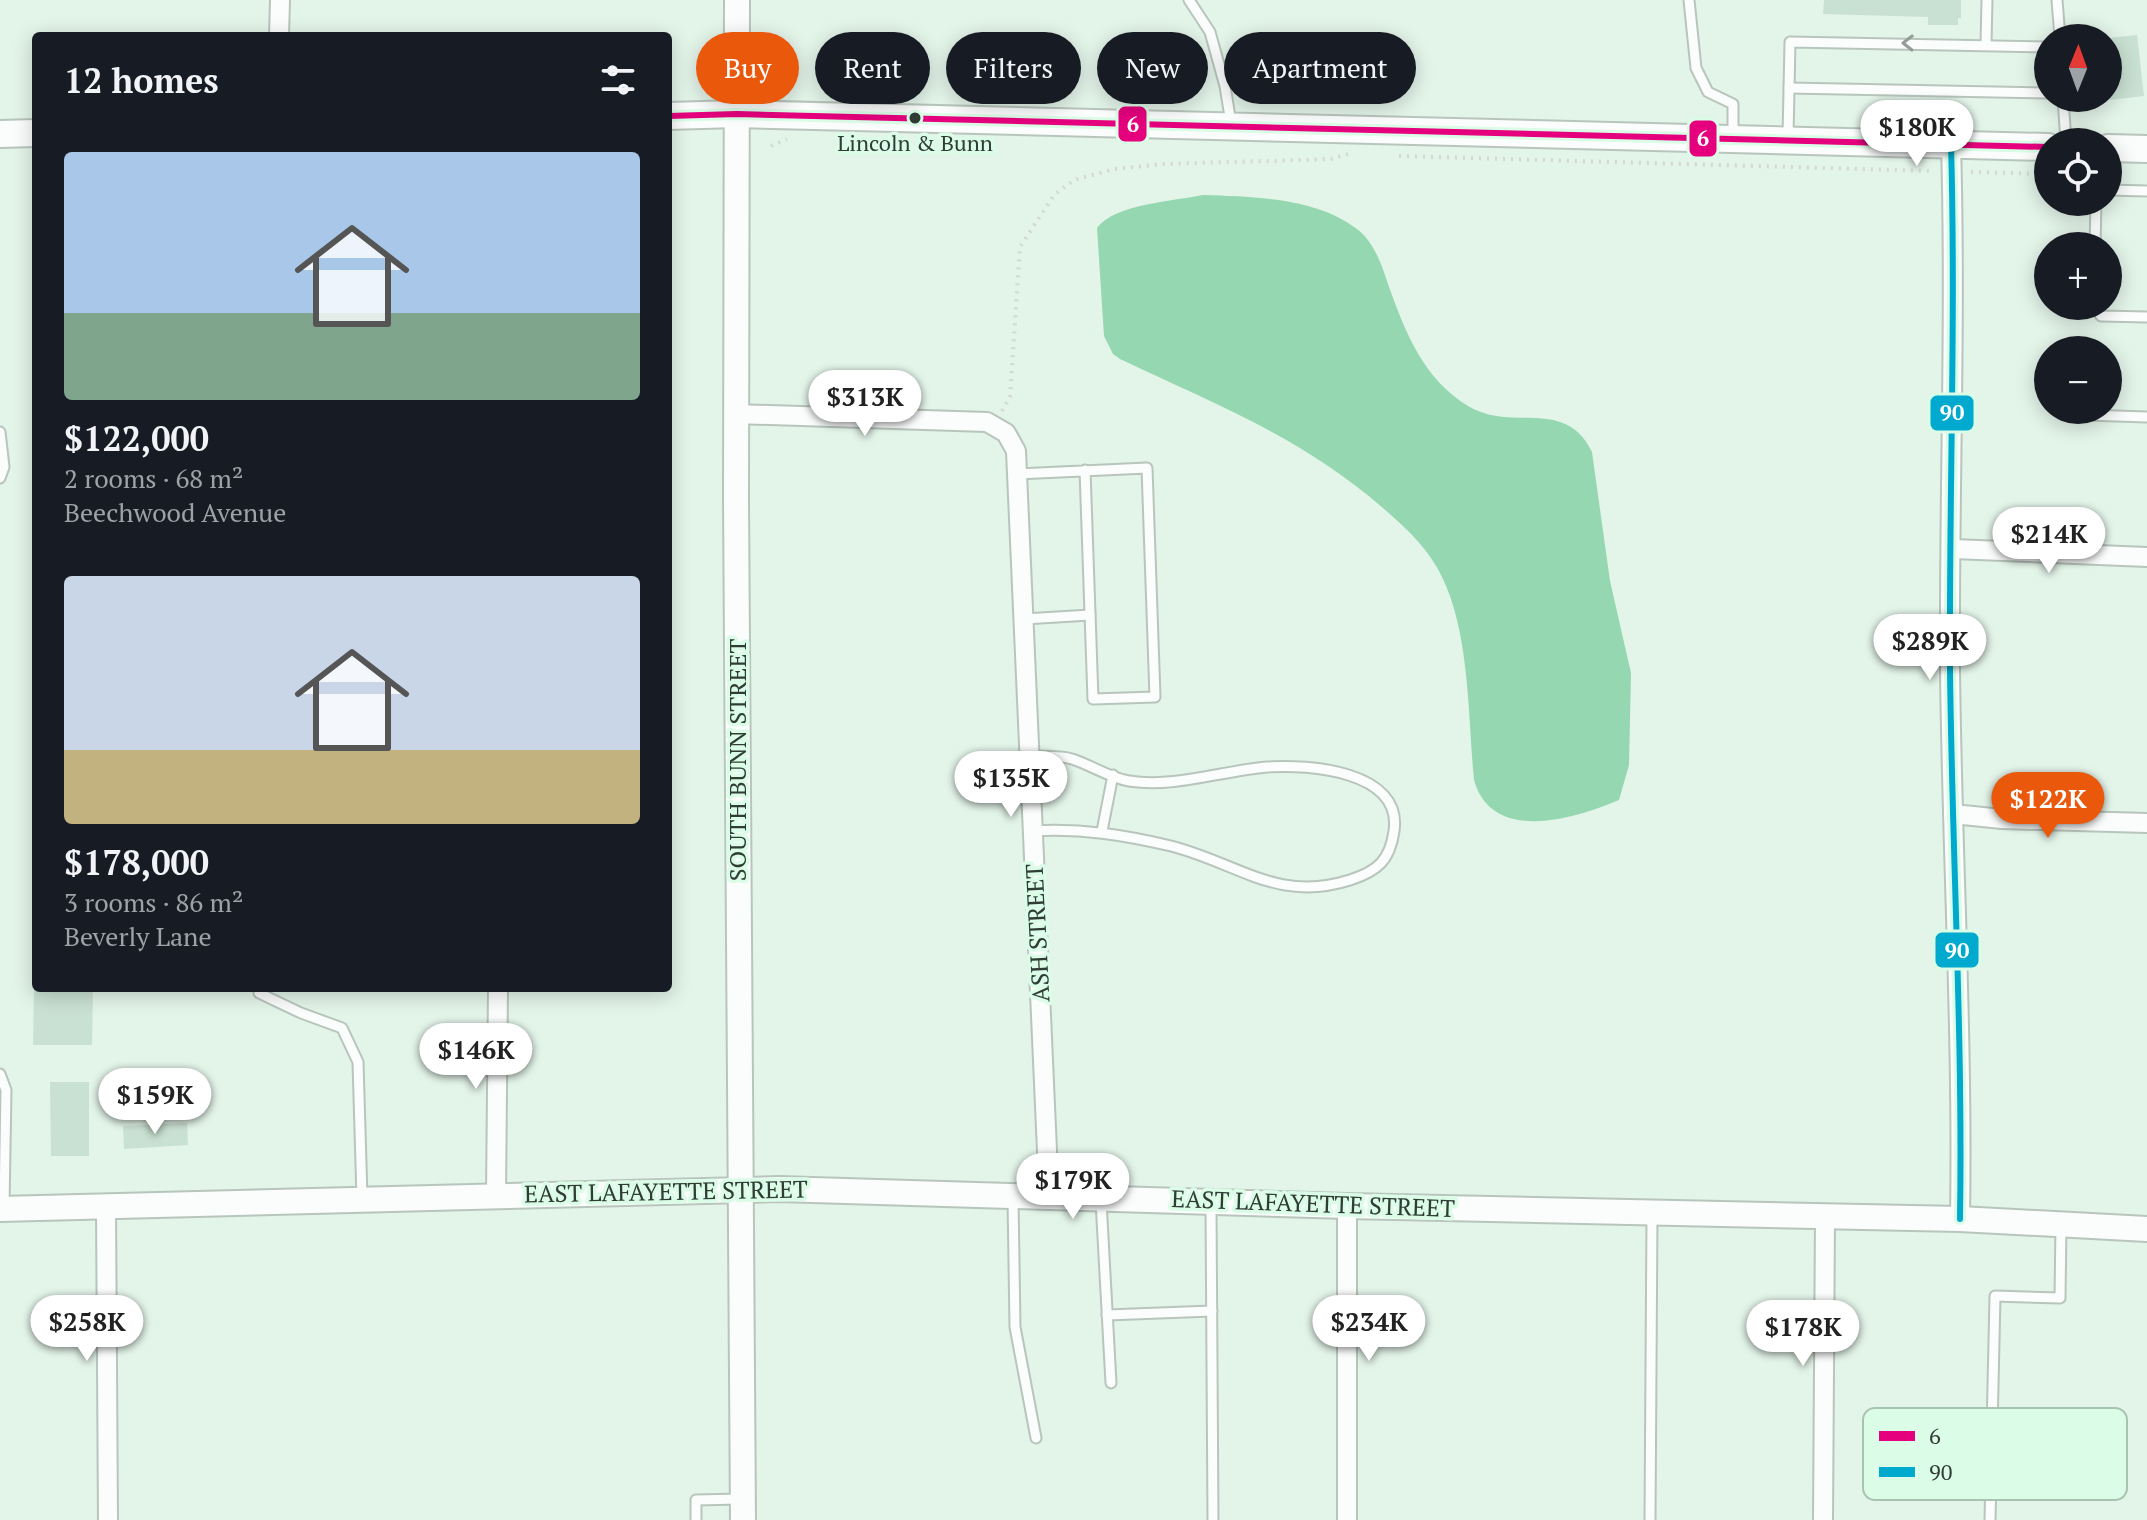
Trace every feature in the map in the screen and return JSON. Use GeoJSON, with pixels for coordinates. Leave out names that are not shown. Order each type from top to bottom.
{"type":"FeatureCollection","features":[{"type":"Feature","properties":{"kind":"main road"},"geometry":{"type":"LineString","coordinates":[[672,116],[737,114],[2034,147]]}},
{"type":"Feature","properties":{"kind":"main road"},"geometry":{"type":"LineString","coordinates":[[0,134],[32,133]]}},
{"type":"Feature","properties":{"kind":"main road"},"geometry":{"type":"LineString","coordinates":[[2122,148],[2147,149]]}},
{"type":"Feature","properties":{"kind":"street"},"geometry":{"type":"LineString","coordinates":[[279,32],[280,0]]}},
{"type":"Feature","properties":{"kind":"street","name":"SOUTH BUNN STREET"},"geometry":{"type":"LineString","coordinates":[[737,0],[736,414],[743,1510]]}},
{"type":"Feature","properties":{"kind":"street"},"geometry":{"type":"LineString","coordinates":[[1951,144],[1953,549],[1950,667],[1960,1219]]}},
{"type":"Feature","properties":{"kind":"street"},"geometry":{"type":"LineString","coordinates":[[736,414],[1000,428]]}},
{"type":"Feature","properties":{"kind":"street","name":"ASH STREET"},"geometry":{"type":"LineString","coordinates":[[1000,428],[1016,451],[1049,1196]]}},
{"type":"Feature","properties":{"kind":"street"},"geometry":{"type":"LineString","coordinates":[[1953,549],[2147,557]]}},
{"type":"Feature","properties":{"kind":"street"},"geometry":{"type":"LineString","coordinates":[[1953,814],[2002,819],[2147,823]]}},
{"type":"Feature","properties":{"kind":"street"},"geometry":{"type":"LineString","coordinates":[[496,1194],[498,992]]}},
{"type":"Feature","properties":{"kind":"street","name":"EAST LAFAYETTE STREET"},"geometry":{"type":"LineString","coordinates":[[2,1209],[740,1189],[1960,1219],[2147,1229]]}},
{"type":"Feature","properties":{"kind":"street"},"geometry":{"type":"LineString","coordinates":[[106,1206],[108,1520]]}},
{"type":"Feature","properties":{"kind":"street"},"geometry":{"type":"LineString","coordinates":[[1347,1206],[1347,1520]]}},
{"type":"Feature","properties":{"kind":"street"},"geometry":{"type":"LineString","coordinates":[[1823,1520],[1825,1217]]}},
{"type":"Feature","properties":{"kind":"lane"},"geometry":{"type":"LineString","coordinates":[[1189,0],[1210,32],[1225,86],[1231,126]]}},
{"type":"Feature","properties":{"kind":"lane"},"geometry":{"type":"LineString","coordinates":[[1689,0],[1696,68],[1708,92],[1733,104],[1733,139]]}},
{"type":"Feature","properties":{"kind":"lane"},"geometry":{"type":"LineString","coordinates":[[1986,44],[1987,0]]}},
{"type":"Feature","properties":{"kind":"lane"},"geometry":{"type":"LineString","coordinates":[[2057,0],[2059,24]]}},
{"type":"Feature","properties":{"kind":"lane"},"geometry":{"type":"LineString","coordinates":[[1788,140],[1790,42],[2034,46]]}},
{"type":"Feature","properties":{"kind":"lane"},"geometry":{"type":"LineString","coordinates":[[1789,88],[2034,93]]}},
{"type":"Feature","properties":{"kind":"lane"},"geometry":{"type":"LineString","coordinates":[[2122,190],[2147,191]]}},
{"type":"Feature","properties":{"kind":"lane"},"geometry":{"type":"LineString","coordinates":[[2122,316],[2147,317]]}},
{"type":"Feature","properties":{"kind":"lane"},"geometry":{"type":"LineString","coordinates":[[2122,416],[2147,417]]}},
{"type":"Feature","properties":{"kind":"lane"},"geometry":{"type":"LineString","coordinates":[[0,432],[4,467],[0,478]]}},
{"type":"Feature","properties":{"kind":"lane"},"geometry":{"type":"LineString","coordinates":[[1017,474],[1085,470],[1147,468],[1155,697],[1093,699],[1085,470]]}},
{"type":"Feature","properties":{"kind":"lane"},"geometry":{"type":"LineString","coordinates":[[1024,619],[1090,615]]}},
{"type":"Feature","properties":{"kind":"lane"},"geometry":{"type":"LineString","coordinates":[[1030,756],[1068,758],[1128,781],[1196,780],[1266,767],[1325,770],[1367,781],[1390,799],[1396,822],[1392,848],[1385,862],[1371,873],[1306,889],[1256,878],[1202,854],[1102,831],[1075,828],[1033,831]]}},
{"type":"Feature","properties":{"kind":"lane"},"geometry":{"type":"LineString","coordinates":[[1102,831],[1113,775]]}},
{"type":"Feature","properties":{"kind":"lane"},"geometry":{"type":"LineString","coordinates":[[259,992],[301,1013],[342,1028],[358,1062],[362,1198]]}},
{"type":"Feature","properties":{"kind":"lane"},"geometry":{"type":"LineString","coordinates":[[0,1074],[6,1090],[2,1209]]}},
{"type":"Feature","properties":{"kind":"lane"},"geometry":{"type":"LineString","coordinates":[[1013,1195],[1015,1327],[1036,1438]]}},
{"type":"Feature","properties":{"kind":"lane"},"geometry":{"type":"LineString","coordinates":[[1101,1198],[1111,1383]]}},
{"type":"Feature","properties":{"kind":"lane"},"geometry":{"type":"LineString","coordinates":[[1211,1202],[1213,1520]]}},
{"type":"Feature","properties":{"kind":"lane"},"geometry":{"type":"LineString","coordinates":[[1650,1520],[1652,1213]]}},
{"type":"Feature","properties":{"kind":"lane"},"geometry":{"type":"LineString","coordinates":[[1992,1408],[1995,1296],[2060,1298],[2061,1225]]}},
{"type":"Feature","properties":{"kind":"lane"},"geometry":{"type":"LineString","coordinates":[[1107,1315],[1212,1311]]}},
{"type":"Feature","properties":{"kind":"lane"},"geometry":{"type":"LineString","coordinates":[[696,1520],[696,1500],[743,1510]]}},
{"type":"Feature","properties":{"kind":"lane"},"geometry":{"type":"LineString","coordinates":[[1990,1500],[1990,1520]]}},
{"type":"Feature","properties":{"kind":"path"},"geometry":{"type":"LineString","coordinates":[[1000,428],[1010,397],[1020,247],[1054,195],[1074,180],[1115,169],[1164,164],[1331,159],[1348,154]]}},
{"type":"Feature","properties":{"kind":"shaded area"},"geometry":{"type":"Polygon","coordinates":[[[1203,195],[1283,201],[1322,210],[1340,218],[1357,229],[1373,248],[1402,322],[1418,354],[1439,383],[1468,406],[1485,413],[1553,420],[1581,435],[1592,452],[1610,581],[1631,673],[1629,765],[1619,800],[1558,819],[1516,819],[1498,813],[1484,800],[1474,780],[1466,676],[1458,624],[1442,577],[1424,548],[1353,483],[1290,442],[1113,354],[1104,336],[1097,228],[1105,220],[1131,209],[1203,195]]]}},
{"type":"Feature","properties":{"kind":"building"},"geometry":{"type":"Polygon","coordinates":[[[1824,0],[1961,0],[1961,18],[1958,18],[1958,25],[1928,25],[1928,17],[1823,14],[1824,0]]]}},
{"type":"Feature","properties":{"kind":"building"},"geometry":{"type":"Polygon","coordinates":[[[2137,35],[2144,96],[2122,99],[2122,37],[2137,35]]]}},
{"type":"Feature","properties":{"kind":"building"},"geometry":{"type":"Polygon","coordinates":[[[34,992],[93,992],[92,1045],[33,1045],[34,992]]]}},
{"type":"Feature","properties":{"kind":"building"},"geometry":{"type":"Polygon","coordinates":[[[50,1082],[89,1082],[89,1156],[51,1156],[50,1082]]]}},
{"type":"Feature","properties":{"kind":"building"},"geometry":{"type":"Polygon","coordinates":[[[187,1123],[188,1145],[124,1149],[123,1126],[187,1123]]]}},
{"type":"Feature","properties":{"kind":"transit line","name":"6"},"geometry":{"type":"LineString","coordinates":[[672,116],[737,114],[2034,147]]}},
{"type":"Feature","properties":{"kind":"transit line","name":"90"},"geometry":{"type":"LineString","coordinates":[[1951,144],[1950,669],[1960,1082],[1960,1219]]}},
{"type":"Feature","properties":{"kind":"place","name":"Lincoln & Bunn"},"geometry":{"type":"Point","coordinates":[915,118]}}]}
